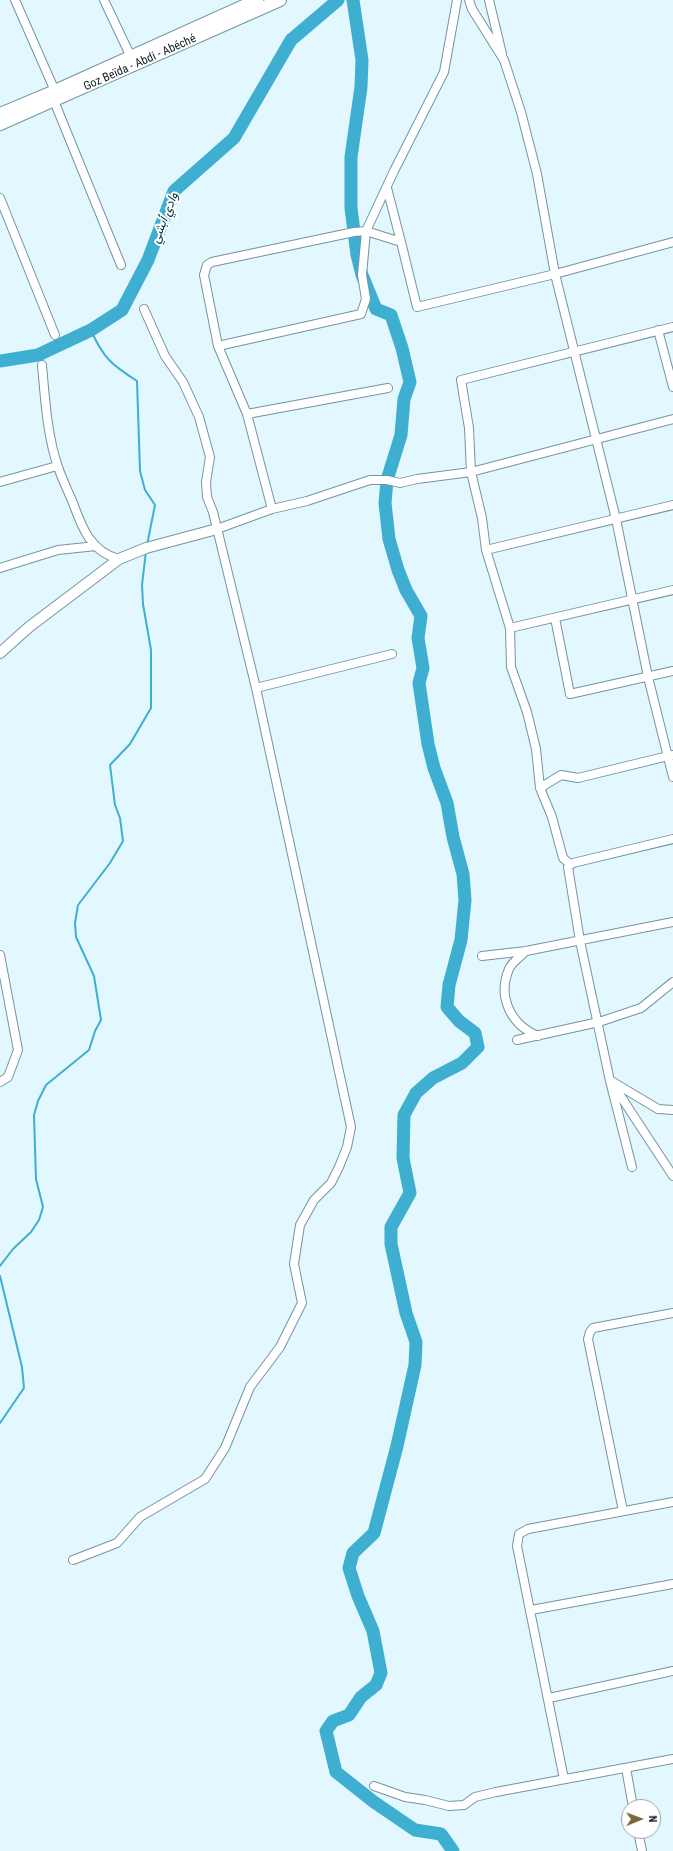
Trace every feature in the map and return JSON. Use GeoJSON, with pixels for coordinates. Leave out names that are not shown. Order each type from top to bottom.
{"type":"FeatureCollection","features":[{"type":"Feature","properties":{"kind":"main road"},"geometry":{"type":"LineString","coordinates":[[2,118],[54,96],[131,57],[239,13],[257,0]]}},
{"type":"Feature","properties":{"kind":"main road","name":"Goz Beïda - Abdi - Abéché"},"geometry":{"type":"LineString","coordinates":[[54,96],[239,13],[280,0]]}},
{"type":"Feature","properties":{"kind":"street"},"geometry":{"type":"LineString","coordinates":[[15,0],[121,265]]}},
{"type":"Feature","properties":{"kind":"street"},"geometry":{"type":"LineString","coordinates":[[104,0],[131,57]]}},
{"type":"Feature","properties":{"kind":"street"},"geometry":{"type":"LineString","coordinates":[[218,346],[361,314],[366,299],[362,275],[366,231],[444,72],[458,0]]}},
{"type":"Feature","properties":{"kind":"street"},"geometry":{"type":"LineString","coordinates":[[469,0],[472,9],[504,60]]}},
{"type":"Feature","properties":{"kind":"street"},"geometry":{"type":"LineString","coordinates":[[489,0],[504,60],[521,112],[537,174],[555,274],[616,519],[648,677],[671,755],[673,777]]}},
{"type":"Feature","properties":{"kind":"street"},"geometry":{"type":"LineString","coordinates":[[387,188],[402,242],[417,307],[555,274],[673,242]]}},
{"type":"Feature","properties":{"kind":"street"},"geometry":{"type":"LineString","coordinates":[[0,198],[3,216],[55,335]]}},
{"type":"Feature","properties":{"kind":"street"},"geometry":{"type":"LineString","coordinates":[[272,510],[247,414],[218,346],[204,275],[207,265],[212,262],[354,232],[366,231],[402,242]]}},
{"type":"Feature","properties":{"kind":"street"},"geometry":{"type":"LineString","coordinates":[[73,1560],[118,1543],[140,1517],[205,1479],[225,1448],[250,1387],[280,1347],[302,1303],[294,1264],[300,1225],[317,1195],[330,1183],[347,1147],[351,1127],[256,688],[208,497],[206,482],[210,457],[199,417],[183,382],[165,356],[144,309]]}},
{"type":"Feature","properties":{"kind":"street"},"geometry":{"type":"LineString","coordinates":[[673,327],[574,353],[461,380],[469,428],[471,472],[482,518],[486,550],[510,628],[511,667],[527,712],[536,750],[540,788],[552,816],[562,858],[570,864],[673,840]]}},
{"type":"Feature","properties":{"kind":"street"},"geometry":{"type":"LineString","coordinates":[[658,330],[673,387]]}},
{"type":"Feature","properties":{"kind":"street"},"geometry":{"type":"LineString","coordinates":[[42,364],[46,404],[57,466],[84,532],[96,546],[112,557],[119,559]]}},
{"type":"Feature","properties":{"kind":"street"},"geometry":{"type":"LineString","coordinates":[[247,414],[388,388]]}},
{"type":"Feature","properties":{"kind":"street"},"geometry":{"type":"LineString","coordinates":[[1,653],[29,627],[119,559],[146,548],[217,529],[272,510],[307,501],[370,480],[387,480],[400,484],[418,479],[471,472],[673,419]]}},
{"type":"Feature","properties":{"kind":"street"},"geometry":{"type":"LineString","coordinates":[[0,482],[57,466]]}},
{"type":"Feature","properties":{"kind":"street"},"geometry":{"type":"LineString","coordinates":[[486,550],[673,505]]}},
{"type":"Feature","properties":{"kind":"street"},"geometry":{"type":"LineString","coordinates":[[0,568],[58,550],[96,546]]}},
{"type":"Feature","properties":{"kind":"street"},"geometry":{"type":"LineString","coordinates":[[510,628],[673,590]]}},
{"type":"Feature","properties":{"kind":"street"},"geometry":{"type":"LineString","coordinates":[[555,618],[570,694],[673,671]]}},
{"type":"Feature","properties":{"kind":"street"},"geometry":{"type":"LineString","coordinates":[[256,688],[392,654]]}},
{"type":"Feature","properties":{"kind":"street"},"geometry":{"type":"LineString","coordinates":[[540,788],[561,775],[578,778],[671,755]]}},
{"type":"Feature","properties":{"kind":"street"},"geometry":{"type":"LineString","coordinates":[[570,864],[567,871],[580,941],[599,1022],[610,1081],[632,1167]]}},
{"type":"Feature","properties":{"kind":"street"},"geometry":{"type":"LineString","coordinates":[[482,956],[526,951],[673,922]]}},
{"type":"Feature","properties":{"kind":"street"},"geometry":{"type":"LineString","coordinates":[[526,951],[509,968],[504,988],[507,1008],[526,1031],[538,1036]]}},
{"type":"Feature","properties":{"kind":"street"},"geometry":{"type":"LineString","coordinates":[[0,955],[4,1002],[18,1050],[8,1077],[0,1082]]}},
{"type":"Feature","properties":{"kind":"street"},"geometry":{"type":"LineString","coordinates":[[517,1040],[599,1022],[641,1008],[673,982]]}},
{"type":"Feature","properties":{"kind":"street"},"geometry":{"type":"LineString","coordinates":[[610,1081],[658,1109],[673,1110]]}},
{"type":"Feature","properties":{"kind":"street"},"geometry":{"type":"LineString","coordinates":[[610,1081],[673,1176]]}},
{"type":"Feature","properties":{"kind":"street"},"geometry":{"type":"LineString","coordinates":[[624,1511],[588,1338],[593,1328],[673,1313]]}},
{"type":"Feature","properties":{"kind":"street"},"geometry":{"type":"LineString","coordinates":[[564,1779],[549,1698],[517,1546],[519,1534],[528,1529],[673,1502]]}},
{"type":"Feature","properties":{"kind":"street"},"geometry":{"type":"LineString","coordinates":[[531,1610],[673,1584]]}},
{"type":"Feature","properties":{"kind":"street"},"geometry":{"type":"LineString","coordinates":[[549,1698],[673,1671]]}},
{"type":"Feature","properties":{"kind":"street"},"geometry":{"type":"LineString","coordinates":[[374,1786],[405,1797],[449,1806],[464,1805],[475,1797],[496,1792],[673,1759]]}},
{"type":"Feature","properties":{"kind":"street"},"geometry":{"type":"LineString","coordinates":[[626,1768],[632,1799]]}},
{"type":"Feature","properties":{"kind":"street"},"geometry":{"type":"LineString","coordinates":[[640,1839],[642,1851]]}},
{"type":"Feature","properties":{"kind":"waterway","name":"وادي أبشي"},"geometry":{"type":"LineString","coordinates":[[0,361],[38,355],[91,330],[122,310],[148,260],[174,191],[234,138],[291,40],[338,0]]}},
{"type":"Feature","properties":{"kind":"waterway"},"geometry":{"type":"LineString","coordinates":[[353,0],[362,60],[361,87],[351,157],[351,208],[357,255],[362,275],[376,309],[391,315],[402,348],[410,382],[404,399],[401,435],[387,480],[385,503],[389,539],[398,570],[406,590],[421,616],[418,638],[423,668],[419,683],[428,744],[434,768],[447,803],[453,837],[463,874],[465,900],[461,940],[449,985],[447,1007],[459,1021],[475,1033],[478,1047],[462,1063],[433,1078],[416,1093],[404,1115],[403,1158],[410,1193],[391,1227],[391,1244],[406,1313],[416,1342],[415,1365],[397,1446],[374,1533],[353,1553],[349,1568],[358,1596],[373,1631],[381,1673],[376,1685],[361,1697],[349,1715],[333,1721],[326,1731],[336,1772],[374,1802],[415,1830],[441,1834],[453,1851]]}},
{"type":"Feature","properties":{"kind":"waterway"},"geometry":{"type":"LineString","coordinates":[[91,330],[95,340],[109,360],[137,381],[140,471],[145,490],[155,505],[147,545]]}},
{"type":"Feature","properties":{"kind":"waterway"},"geometry":{"type":"LineString","coordinates":[[0,1266],[13,1249],[31,1232],[39,1220],[43,1207],[36,1179],[34,1115],[38,1101],[46,1085],[89,1050],[95,1031],[101,1020],[94,976],[76,937],[75,923],[78,905],[110,863],[123,841],[120,818],[115,805],[110,765],[130,744],[151,708],[151,650],[143,604],[142,585],[146,551]]}},
{"type":"Feature","properties":{"kind":"waterway"},"geometry":{"type":"LineString","coordinates":[[0,1276],[22,1367],[24,1388],[0,1423]]}}]}
